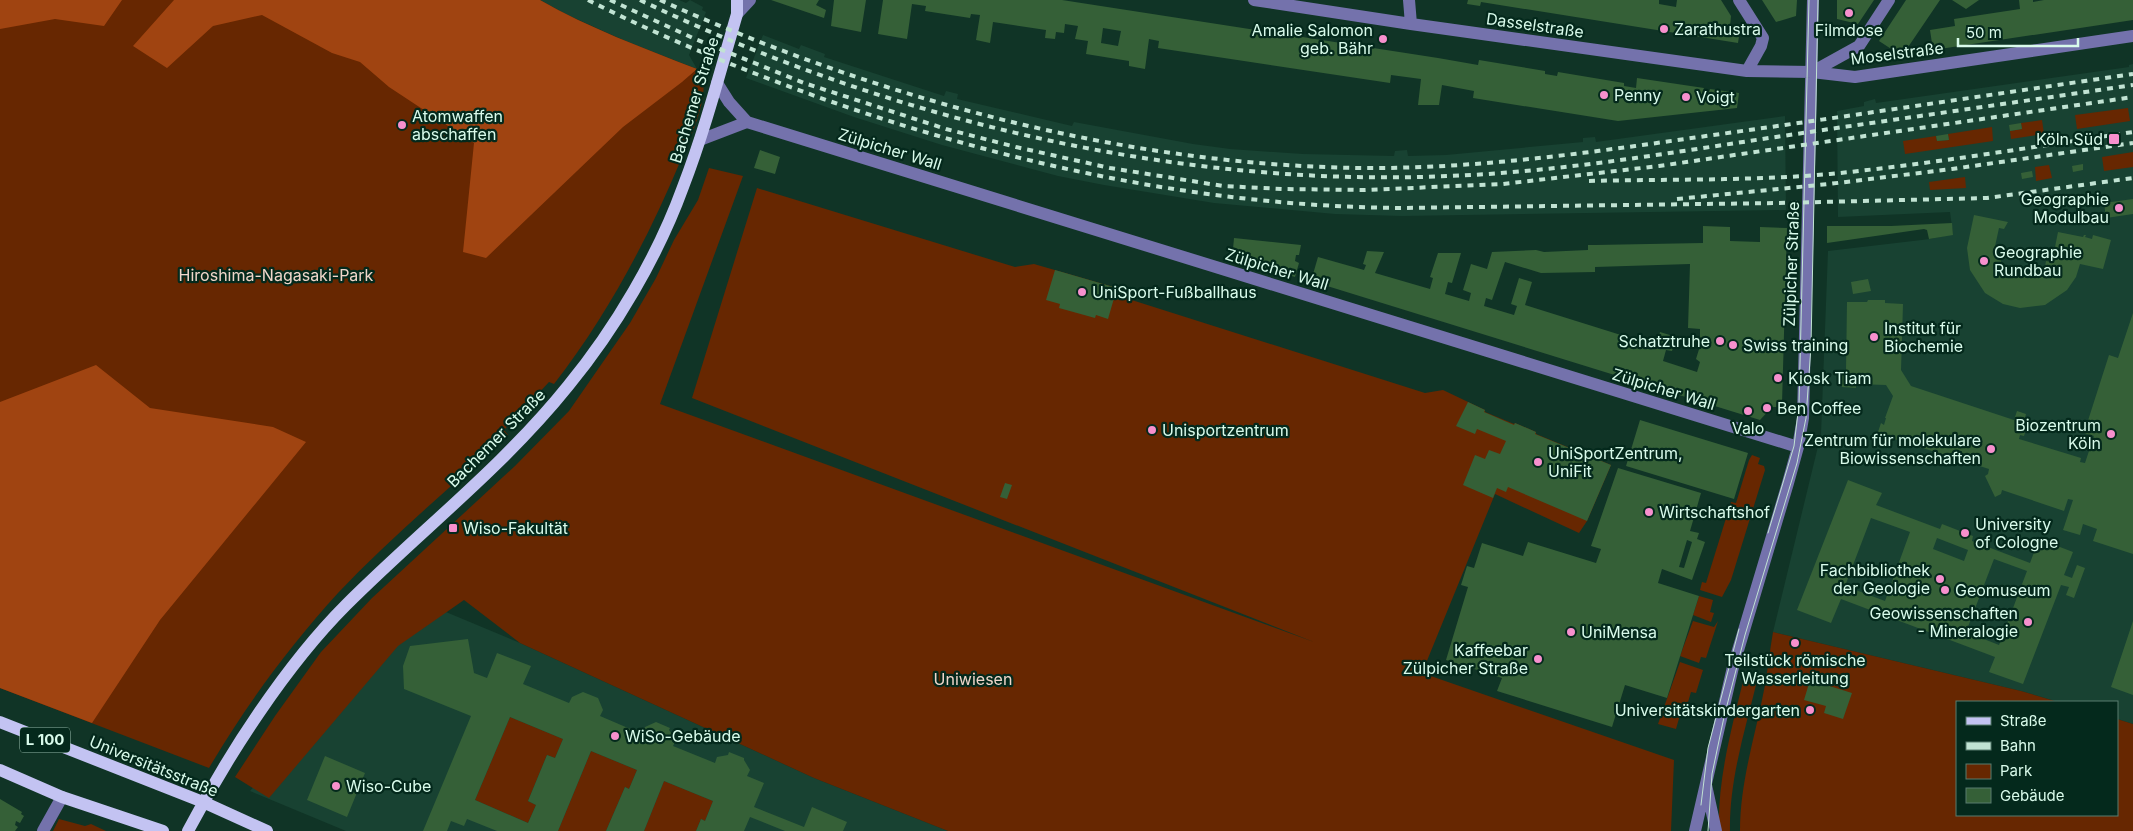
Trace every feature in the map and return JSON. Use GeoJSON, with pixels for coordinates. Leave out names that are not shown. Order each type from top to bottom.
{"type":"FeatureCollection","features":[{"type":"Feature","properties":{"kind":"main road","name":"Bachemer Straße"},"geometry":{"type":"LineString","coordinates":[[188,831],[203,802],[272,694],[339,613],[525,436],[570,384],[610,330],[642,277],[682,189],[700,140],[717,83],[737,14],[737,0]]}},
{"type":"Feature","properties":{"kind":"main road","name":"Universitätsstraße"},"geometry":{"type":"LineString","coordinates":[[0,722],[203,802],[267,831]]}},
{"type":"Feature","properties":{"kind":"main road","name":"L 100"},"geometry":{"type":"LineString","coordinates":[[0,770],[62,797],[163,831]]}},
{"type":"Feature","properties":{"kind":"street"},"geometry":{"type":"LineString","coordinates":[[737,14],[750,0]]}},
{"type":"Feature","properties":{"kind":"street","name":"Dasselstraße"},"geometry":{"type":"LineString","coordinates":[[1254,0],[1410,24],[1747,71],[1812,72]]}},
{"type":"Feature","properties":{"kind":"street"},"geometry":{"type":"LineString","coordinates":[[1408,0],[1410,24]]}},
{"type":"Feature","properties":{"kind":"street"},"geometry":{"type":"LineString","coordinates":[[1739,0],[1763,38],[1761,46],[1747,71]]}},
{"type":"Feature","properties":{"kind":"street","name":"Zülpicher Straße"},"geometry":{"type":"LineString","coordinates":[[1695,831],[1741,634],[1798,447],[1803,418],[1813,0]]}},
{"type":"Feature","properties":{"kind":"street"},"geometry":{"type":"LineString","coordinates":[[1812,72],[1859,46],[1889,0]]}},
{"type":"Feature","properties":{"kind":"street","name":"Moselstraße"},"geometry":{"type":"LineString","coordinates":[[1812,72],[1855,77],[2133,36]]}},
{"type":"Feature","properties":{"kind":"street"},"geometry":{"type":"LineString","coordinates":[[700,140],[747,122],[729,102],[717,83]]}},
{"type":"Feature","properties":{"kind":"street","name":"Zülpicher Wall"},"geometry":{"type":"LineString","coordinates":[[747,122],[1798,447]]}},
{"type":"Feature","properties":{"kind":"street","name":"Zülpicher Straße"},"geometry":{"type":"LineString","coordinates":[[1706,785],[1716,831]]}},
{"type":"Feature","properties":{"kind":"street"},"geometry":{"type":"LineString","coordinates":[[43,831],[62,797]]}},
{"type":"Feature","properties":{"kind":"shaded area"},"geometry":{"type":"Polygon","coordinates":[[[0,0],[122,0],[104,26],[55,19],[0,29],[0,0]]]}},
{"type":"Feature","properties":{"kind":"shaded area"},"geometry":{"type":"Polygon","coordinates":[[[174,0],[540,0],[597,29],[697,69],[623,127],[486,258],[463,252],[474,143],[389,87],[360,62],[332,53],[262,15],[213,26],[167,68],[133,46],[174,0]]]}},
{"type":"Feature","properties":{"kind":"shaded area"},"geometry":{"type":"Polygon","coordinates":[[[540,0],[679,0],[686,3],[690,0],[703,7],[702,10],[706,12],[689,55],[697,69],[632,44],[563,13],[540,0]]]}},
{"type":"Feature","properties":{"kind":"shaded area"},"geometry":{"type":"Polygon","coordinates":[[[763,35],[799,49],[801,45],[825,54],[824,57],[944,96],[946,91],[958,94],[957,99],[1072,126],[1074,122],[1230,149],[1303,154],[1394,156],[1395,151],[1407,150],[1408,156],[1446,155],[1583,142],[1583,138],[1595,137],[1596,142],[1785,116],[1786,210],[1402,216],[1335,214],[1214,203],[1104,185],[1058,176],[942,145],[854,117],[746,78],[763,35]]]}},
{"type":"Feature","properties":{"kind":"shaded area","name":"University of Cologne"},"geometry":{"type":"Polygon","coordinates":[[[2133,64],[2133,724],[2118,719],[2118,701],[2055,701],[2021,691],[1773,632],[1821,434],[1828,251],[1930,239],[1953,234],[1950,212],[1838,217],[1837,111],[1864,106],[1864,102],[1875,99],[1876,103],[2129,67],[2129,65],[2133,64]]]}},
{"type":"Feature","properties":{"kind":"shaded area"},"geometry":{"type":"Polygon","coordinates":[[[96,365],[150,408],[273,427],[306,442],[160,620],[92,723],[0,688],[0,402],[96,365]]]}},
{"type":"Feature","properties":{"kind":"shaded area"},"geometry":{"type":"Polygon","coordinates":[[[434,607],[520,643],[814,778],[948,831],[346,831],[250,791],[399,621],[434,607]]]}},
{"type":"Feature","properties":{"kind":"green space","name":"Hiroshima-Nagasaki-Park"},"geometry":{"type":"Polygon","coordinates":[[[0,0],[540,0],[597,29],[697,69],[702,81],[702,102],[697,120],[654,221],[624,278],[573,358],[554,384],[549,382],[504,430],[508,435],[400,532],[338,593],[302,634],[269,677],[209,768],[0,688],[0,0]]]}},
{"type":"Feature","properties":{"kind":"green space"},"geometry":{"type":"Polygon","coordinates":[[[2128,108],[2130,121],[2077,129],[2075,115],[2128,108]]]}},
{"type":"Feature","properties":{"kind":"green space"},"geometry":{"type":"Polygon","coordinates":[[[2042,120],[2044,134],[2011,139],[2010,131],[2022,129],[2021,123],[2042,120]]]}},
{"type":"Feature","properties":{"kind":"green space"},"geometry":{"type":"Polygon","coordinates":[[[1992,127],[1993,141],[1905,154],[1903,141],[1936,136],[1937,141],[1949,140],[1948,134],[1992,127]]]}},
{"type":"Feature","properties":{"kind":"green space"},"geometry":{"type":"Polygon","coordinates":[[[2133,152],[2133,167],[2104,171],[2102,157],[2133,152]]]}},
{"type":"Feature","properties":{"kind":"green space"},"geometry":{"type":"Polygon","coordinates":[[[2049,165],[2052,178],[2036,181],[2035,167],[2049,165]]]}},
{"type":"Feature","properties":{"kind":"green space","name":"Uniwiesen"},"geometry":{"type":"Polygon","coordinates":[[[709,168],[743,176],[660,404],[1314,642],[692,398],[757,188],[1015,267],[1034,264],[1117,288],[1116,295],[1425,393],[1443,390],[1485,410],[1485,412],[1611,465],[1587,521],[1579,533],[1495,494],[1422,673],[1674,760],[1671,831],[948,831],[814,778],[520,643],[464,600],[398,646],[269,798],[235,777],[275,716],[321,652],[372,598],[515,466],[569,411],[630,323],[656,278],[674,240],[698,200],[709,168]]]}},
{"type":"Feature","properties":{"kind":"green space"},"geometry":{"type":"Polygon","coordinates":[[[1965,177],[1966,188],[1930,190],[1929,182],[1965,177]]]}},
{"type":"Feature","properties":{"kind":"green space"},"geometry":{"type":"Polygon","coordinates":[[[1752,455],[1760,458],[1758,464],[1764,466],[1765,470],[1731,580],[1722,597],[1700,590],[1702,582],[1706,583],[1731,502],[1736,503],[1752,455]]]}},
{"type":"Feature","properties":{"kind":"green space"},"geometry":{"type":"Polygon","coordinates":[[[1699,596],[1713,600],[1710,612],[1714,613],[1711,622],[1693,615],[1699,596]]]}},
{"type":"Feature","properties":{"kind":"green space"},"geometry":{"type":"Polygon","coordinates":[[[1693,621],[1714,627],[1718,621],[1706,658],[1701,657],[1699,663],[1680,656],[1693,621]]]}},
{"type":"Feature","properties":{"kind":"green space"},"geometry":{"type":"Polygon","coordinates":[[[1773,632],[2021,691],[2055,701],[1956,701],[1956,816],[2118,816],[2118,719],[2133,724],[2133,831],[1740,831],[1746,775],[1765,685],[1773,632]]]}},
{"type":"Feature","properties":{"kind":"green space"},"geometry":{"type":"Polygon","coordinates":[[[1680,662],[1703,670],[1696,693],[1691,692],[1686,709],[1682,708],[1676,729],[1658,724],[1680,662]]]}},
{"type":"Feature","properties":{"kind":"green space"},"geometry":{"type":"Polygon","coordinates":[[[1745,673],[1758,677],[1735,773],[1730,812],[1730,831],[1719,831],[1723,771],[1745,673]]]}},
{"type":"Feature","properties":{"kind":"green space"},"geometry":{"type":"Polygon","coordinates":[[[510,717],[563,739],[555,758],[547,755],[528,801],[536,805],[528,823],[475,800],[510,717]]]}},
{"type":"Feature","properties":{"kind":"green space"},"geometry":{"type":"Polygon","coordinates":[[[591,751],[637,770],[629,789],[625,787],[606,831],[558,831],[591,751]]]}},
{"type":"Feature","properties":{"kind":"green space"},"geometry":{"type":"Polygon","coordinates":[[[664,781],[713,801],[705,821],[701,819],[696,831],[644,831],[664,781]]]}},
{"type":"Feature","properties":{"kind":"green space"},"geometry":{"type":"Polygon","coordinates":[[[59,819],[85,826],[91,824],[106,831],[53,831],[59,819]]]}},
{"type":"Feature","properties":{"kind":"building"},"geometry":{"type":"Polygon","coordinates":[[[771,0],[819,0],[816,5],[826,10],[824,18],[771,0]]]}},
{"type":"Feature","properties":{"kind":"building"},"geometry":{"type":"Polygon","coordinates":[[[834,0],[866,0],[861,32],[831,26],[834,0]]]}},
{"type":"Feature","properties":{"kind":"building"},"geometry":{"type":"Polygon","coordinates":[[[883,0],[1062,0],[1478,65],[1479,60],[1545,71],[1545,74],[1557,76],[1558,72],[1624,83],[1624,86],[1636,88],[1637,78],[1704,88],[1703,91],[1709,92],[1710,89],[1739,93],[1737,108],[1618,121],[1473,98],[1474,91],[1442,85],[1439,105],[1418,105],[1421,79],[1391,75],[1390,83],[1158,48],[1159,41],[1149,39],[1145,69],[1129,66],[1129,61],[1086,54],[1088,41],[1075,39],[1078,26],[1065,24],[1064,33],[1056,32],[1055,39],[1045,38],[1046,30],[993,22],[990,43],[976,40],[980,15],[971,14],[970,18],[925,11],[926,6],[912,4],[907,39],[878,34],[883,0]],[[1103,28],[1101,43],[1118,46],[1121,31],[1103,28]]]}},
{"type":"Feature","properties":{"kind":"building"},"geometry":{"type":"Polygon","coordinates":[[[1468,0],[1659,0],[1659,4],[1676,7],[1677,0],[1721,0],[1731,16],[1730,27],[1740,29],[1738,43],[1481,2],[1480,6],[1467,4],[1468,0]]]}},
{"type":"Feature","properties":{"kind":"building"},"geometry":{"type":"Polygon","coordinates":[[[1762,0],[1797,0],[1796,16],[1776,22],[1762,0]]]}},
{"type":"Feature","properties":{"kind":"building"},"geometry":{"type":"Polygon","coordinates":[[[1837,0],[1874,0],[1858,24],[1837,19],[1837,0]]]}},
{"type":"Feature","properties":{"kind":"building"},"geometry":{"type":"Polygon","coordinates":[[[1906,0],[1940,0],[1902,56],[1879,41],[1906,0]]]}},
{"type":"Feature","properties":{"kind":"building"},"geometry":{"type":"Polygon","coordinates":[[[1952,0],[1979,0],[1966,9],[1952,0]]]}},
{"type":"Feature","properties":{"kind":"building"},"geometry":{"type":"Polygon","coordinates":[[[2019,0],[2033,0],[2033,2],[2044,0],[2133,0],[2133,20],[1933,50],[1930,30],[1955,26],[1954,19],[2020,9],[2019,0]]]}},
{"type":"Feature","properties":{"kind":"building"},"geometry":{"type":"Polygon","coordinates":[[[2021,123],[2022,129],[2010,131],[2009,125],[2021,123]]]}},
{"type":"Feature","properties":{"kind":"building"},"geometry":{"type":"Polygon","coordinates":[[[1948,134],[1949,140],[1937,141],[1936,136],[1948,134]]]}},
{"type":"Feature","properties":{"kind":"building"},"geometry":{"type":"Polygon","coordinates":[[[760,150],[780,157],[775,174],[754,168],[760,150]]]}},
{"type":"Feature","properties":{"kind":"building"},"geometry":{"type":"Polygon","coordinates":[[[2083,164],[2083,170],[2073,172],[2072,166],[2083,164]]]}},
{"type":"Feature","properties":{"kind":"building"},"geometry":{"type":"Polygon","coordinates":[[[2032,171],[2033,177],[2022,179],[2021,173],[2032,171]]]}},
{"type":"Feature","properties":{"kind":"building","name":"Geographie Modulbau"},"geometry":{"type":"Polygon","coordinates":[[[2133,199],[2133,214],[2106,218],[2104,203],[2133,199]]]}},
{"type":"Feature","properties":{"kind":"building","name":"Geographie Rundbau"},"geometry":{"type":"Polygon","coordinates":[[[1974,215],[2008,222],[2004,229],[1999,228],[1994,251],[2000,252],[2001,262],[2012,272],[2032,275],[2045,267],[2046,261],[2052,262],[2058,232],[2083,237],[2086,235],[2085,237],[2092,239],[2093,235],[2111,240],[2103,269],[2080,264],[2076,277],[2067,290],[2045,305],[2020,308],[2003,304],[1985,293],[1970,270],[1967,248],[1974,215]]]}},
{"type":"Feature","properties":{"kind":"building"},"geometry":{"type":"Polygon","coordinates":[[[1952,223],[1953,235],[1929,239],[1927,230],[1924,229],[1827,243],[1827,226],[1891,226],[1952,223]]]}},
{"type":"Feature","properties":{"kind":"building"},"geometry":{"type":"Polygon","coordinates":[[[1703,226],[1730,227],[1730,241],[1760,242],[1760,227],[1787,228],[1782,404],[1778,407],[1772,407],[1760,420],[1311,281],[1318,257],[1364,270],[1366,265],[1363,264],[1367,251],[1384,252],[1375,273],[1430,289],[1433,278],[1430,277],[1438,253],[1461,253],[1452,283],[1448,282],[1445,294],[1469,301],[1471,293],[1463,290],[1471,264],[1487,269],[1492,252],[1588,250],[1588,245],[1703,243],[1703,226]],[[1505,262],[1492,300],[1486,298],[1484,306],[1514,315],[1517,306],[1511,304],[1519,278],[1532,282],[1525,305],[1656,346],[1660,332],[1676,337],[1672,351],[1666,350],[1663,361],[1697,372],[1700,362],[1696,359],[1700,346],[1700,329],[1688,328],[1690,264],[1595,267],[1595,272],[1541,273],[1505,262]]]}},
{"type":"Feature","properties":{"kind":"building"},"geometry":{"type":"Polygon","coordinates":[[[1234,238],[1301,245],[1299,255],[1296,255],[1295,261],[1299,263],[1295,277],[1234,258],[1237,250],[1233,249],[1234,238]]]}},
{"type":"Feature","properties":{"kind":"building","name":"UniSport-Fußballhaus"},"geometry":{"type":"Polygon","coordinates":[[[1055,270],[1117,288],[1108,319],[1096,315],[1095,318],[1059,308],[1060,304],[1046,300],[1055,270]]]}},
{"type":"Feature","properties":{"kind":"building"},"geometry":{"type":"Polygon","coordinates":[[[1868,279],[1871,291],[1853,294],[1851,282],[1868,279]]]}},
{"type":"Feature","properties":{"kind":"building"},"geometry":{"type":"Polygon","coordinates":[[[1868,300],[1885,300],[1885,303],[1903,304],[1901,370],[1911,386],[2014,420],[2017,411],[2026,414],[2025,418],[2029,419],[2024,436],[2020,435],[2019,439],[2081,458],[2080,462],[2085,463],[2094,436],[2084,433],[2109,355],[2118,358],[2133,313],[2133,554],[2093,541],[2097,529],[2083,524],[2080,535],[2063,530],[2073,500],[2068,499],[2064,511],[2002,490],[2001,494],[1995,497],[1985,476],[1988,474],[1989,469],[1894,439],[1895,436],[1891,435],[1890,439],[1877,435],[1881,423],[1884,425],[1893,396],[1886,385],[1856,384],[1856,388],[1842,387],[1842,374],[1848,374],[1846,371],[1847,302],[1867,302],[1868,300]]]}},
{"type":"Feature","properties":{"kind":"building","name":"UniSportZentrum, UniFit"},"geometry":{"type":"Polygon","coordinates":[[[1468,402],[1485,410],[1484,412],[1514,425],[1515,423],[1536,432],[1535,434],[1611,465],[1587,521],[1508,487],[1506,492],[1497,488],[1493,498],[1463,485],[1475,455],[1485,459],[1489,450],[1500,454],[1506,441],[1477,429],[1475,434],[1456,426],[1468,402]]]}},
{"type":"Feature","properties":{"kind":"building"},"geometry":{"type":"Polygon","coordinates":[[[1640,420],[1748,453],[1734,499],[1626,466],[1640,420]]]}},
{"type":"Feature","properties":{"kind":"building","name":"UniMensa"},"geometry":{"type":"Polygon","coordinates":[[[1618,468],[1701,493],[1690,531],[1699,533],[1697,539],[1705,542],[1692,580],[1662,569],[1658,583],[1699,596],[1667,698],[1625,685],[1612,727],[1497,691],[1502,678],[1446,660],[1468,587],[1461,585],[1467,566],[1474,568],[1482,543],[1523,556],[1528,542],[1596,563],[1601,549],[1591,546],[1618,468]],[[1687,540],[1679,567],[1684,568],[1692,542],[1687,540]]]}},
{"type":"Feature","properties":{"kind":"building"},"geometry":{"type":"Polygon","coordinates":[[[1848,480],[1882,493],[1876,505],[1940,529],[1942,524],[1973,536],[1972,541],[2030,563],[2039,539],[2073,552],[2064,575],[2072,578],[2077,565],[2085,568],[2074,598],[2066,595],[2069,587],[2061,585],[2023,684],[1989,672],[1995,657],[1841,599],[1831,623],[1797,610],[1848,480]],[[1871,518],[1845,586],[1885,601],[1910,532],[1871,518]],[[1937,538],[1933,549],[1964,561],[1968,550],[1937,538]],[[1994,559],[1966,632],[1999,645],[2027,571],[1994,559]]]}},
{"type":"Feature","properties":{"kind":"building"},"geometry":{"type":"Polygon","coordinates":[[[1005,483],[1012,485],[1007,499],[1000,497],[1005,483]]]}},
{"type":"Feature","properties":{"kind":"building"},"geometry":{"type":"Polygon","coordinates":[[[2133,621],[2133,695],[2111,687],[2133,621]]]}},
{"type":"Feature","properties":{"kind":"building","name":"WiSo-Gebäude"},"geometry":{"type":"Polygon","coordinates":[[[468,639],[474,673],[487,678],[497,653],[531,666],[523,684],[569,703],[572,697],[583,692],[598,698],[603,710],[600,716],[642,734],[645,727],[656,722],[670,728],[669,730],[676,740],[673,746],[715,763],[717,757],[728,755],[729,752],[744,758],[750,770],[747,776],[764,783],[754,807],[804,827],[812,807],[847,822],[843,831],[785,831],[750,817],[744,831],[696,831],[701,819],[705,821],[713,801],[664,781],[644,831],[606,831],[625,787],[629,789],[637,770],[591,751],[558,831],[497,831],[467,819],[464,826],[451,821],[447,831],[423,831],[471,716],[404,689],[403,666],[410,646],[468,639]],[[510,717],[475,800],[528,823],[536,805],[528,801],[547,755],[555,758],[563,739],[510,717]]]}},
{"type":"Feature","properties":{"kind":"building"},"geometry":{"type":"Polygon","coordinates":[[[1810,680],[1852,693],[1843,719],[1824,713],[1826,706],[1804,700],[1810,680]]]}},
{"type":"Feature","properties":{"kind":"building","name":"Wiso-Cube"},"geometry":{"type":"Polygon","coordinates":[[[325,756],[365,773],[347,817],[307,800],[325,756]]]}},
{"type":"Feature","properties":{"kind":"building"},"geometry":{"type":"Polygon","coordinates":[[[0,799],[22,812],[21,814],[24,816],[20,823],[16,821],[15,825],[18,827],[15,831],[0,831],[0,799]]]}},
{"type":"Feature","properties":{"kind":"tram line"},"geometry":{"type":"LineString","coordinates":[[1768,533],[1794,446],[1799,404],[1809,0]]}},
{"type":"Feature","properties":{"kind":"tram line"},"geometry":{"type":"LineString","coordinates":[[1708,831],[1712,774],[1724,717],[1745,635],[1797,463],[1806,418],[1811,346],[1818,0]]}},
{"type":"Feature","properties":{"kind":"tram line"},"geometry":{"type":"LineString","coordinates":[[1701,805],[1708,748],[1739,629]]}},
{"type":"Feature","properties":{"kind":"railway"},"geometry":{"type":"LineString","coordinates":[[588,0],[643,27],[729,63],[815,96],[886,120],[1030,160],[1103,176],[1176,189],[1250,199],[1400,208],[1779,203],[1987,198],[2133,178]]}},
{"type":"Feature","properties":{"kind":"railway"},"geometry":{"type":"LineString","coordinates":[[610,0],[695,39],[804,83],[946,129],[1110,168],[1223,186],[1365,190],[1503,184],[1659,166],[2133,97]]}},
{"type":"Feature","properties":{"kind":"railway"},"geometry":{"type":"LineString","coordinates":[[640,0],[735,42],[832,79],[932,111],[1034,137],[1137,157],[1241,170],[1345,177],[1449,176],[1529,171],[1649,156],[2133,85]]}},
{"type":"Feature","properties":{"kind":"railway"},"geometry":{"type":"LineString","coordinates":[[660,0],[743,35],[828,67],[914,95],[1002,120],[1091,139],[1181,154],[1271,164],[1404,168],[1531,159],[1615,149],[2133,74]]}},
{"type":"Feature","properties":{"kind":"railway"},"geometry":{"type":"LineString","coordinates":[[1589,181],[1740,179],[1830,174],[1944,160],[2133,132]]}},
{"type":"Feature","properties":{"kind":"railway"},"geometry":{"type":"LineString","coordinates":[[1677,199],[1829,184],[1952,169],[2133,143]]}},
{"type":"Feature","properties":{"kind":"place","name":"Filmdose"},"geometry":{"type":"Point","coordinates":[1849,13]}},
{"type":"Feature","properties":{"kind":"place","name":"Zarathustra"},"geometry":{"type":"Point","coordinates":[1664,29]}},
{"type":"Feature","properties":{"kind":"place","name":"Amalie Salomon geb. Bähr"},"geometry":{"type":"Point","coordinates":[1383,39]}},
{"type":"Feature","properties":{"kind":"place","name":"Penny"},"geometry":{"type":"Point","coordinates":[1604,95]}},
{"type":"Feature","properties":{"kind":"place","name":"Voigt"},"geometry":{"type":"Point","coordinates":[1686,97]}},
{"type":"Feature","properties":{"kind":"place","name":"Atomwaffen abschaffen"},"geometry":{"type":"Point","coordinates":[402,125]}},
{"type":"Feature","properties":{"kind":"place","name":"Köln Süd"},"geometry":{"type":"Point","coordinates":[2114,139]}},
{"type":"Feature","properties":{"kind":"place","name":"Geographie Modulbau"},"geometry":{"type":"Point","coordinates":[2119,208]}},
{"type":"Feature","properties":{"kind":"place","name":"Geographie Rundbau"},"geometry":{"type":"Point","coordinates":[1984,261]}},
{"type":"Feature","properties":{"kind":"place","name":"UniSport-Fußballhaus"},"geometry":{"type":"Point","coordinates":[1082,292]}},
{"type":"Feature","properties":{"kind":"place","name":"Institut für Biochemie"},"geometry":{"type":"Point","coordinates":[1874,337]}},
{"type":"Feature","properties":{"kind":"place","name":"Schatztruhe"},"geometry":{"type":"Point","coordinates":[1720,341]}},
{"type":"Feature","properties":{"kind":"place","name":"Swiss training"},"geometry":{"type":"Point","coordinates":[1733,345]}},
{"type":"Feature","properties":{"kind":"place","name":"Kiosk Tiam"},"geometry":{"type":"Point","coordinates":[1778,378]}},
{"type":"Feature","properties":{"kind":"place","name":"Ben Coffee"},"geometry":{"type":"Point","coordinates":[1767,408]}},
{"type":"Feature","properties":{"kind":"place","name":"Valo"},"geometry":{"type":"Point","coordinates":[1748,411]}},
{"type":"Feature","properties":{"kind":"place","name":"Unisportzentrum"},"geometry":{"type":"Point","coordinates":[1152,430]}},
{"type":"Feature","properties":{"kind":"place","name":"Biozentrum Köln"},"geometry":{"type":"Point","coordinates":[2111,434]}},
{"type":"Feature","properties":{"kind":"place","name":"Zentrum für molekulare Biowissenschaften"},"geometry":{"type":"Point","coordinates":[1991,449]}},
{"type":"Feature","properties":{"kind":"place","name":"UniSportZentrum, UniFit"},"geometry":{"type":"Point","coordinates":[1538,462]}},
{"type":"Feature","properties":{"kind":"place","name":"Wirtschaftshof"},"geometry":{"type":"Point","coordinates":[1649,512]}},
{"type":"Feature","properties":{"kind":"place","name":"Wiso-Fakultät"},"geometry":{"type":"Point","coordinates":[453,528]}},
{"type":"Feature","properties":{"kind":"place","name":"University of Cologne"},"geometry":{"type":"Point","coordinates":[1965,533]}},
{"type":"Feature","properties":{"kind":"place","name":"Fachbibliothek der Geologie"},"geometry":{"type":"Point","coordinates":[1940,579]}},
{"type":"Feature","properties":{"kind":"place","name":"Geomuseum"},"geometry":{"type":"Point","coordinates":[1945,590]}},
{"type":"Feature","properties":{"kind":"place","name":"Geowissenschaften - Mineralogie"},"geometry":{"type":"Point","coordinates":[2028,622]}},
{"type":"Feature","properties":{"kind":"place","name":"UniMensa"},"geometry":{"type":"Point","coordinates":[1571,632]}},
{"type":"Feature","properties":{"kind":"place","name":"Teilstück römische Wasserleitung"},"geometry":{"type":"Point","coordinates":[1795,643]}},
{"type":"Feature","properties":{"kind":"place","name":"Kaffeebar Zülpicher Straße"},"geometry":{"type":"Point","coordinates":[1538,659]}},
{"type":"Feature","properties":{"kind":"place","name":"Universitätskindergarten"},"geometry":{"type":"Point","coordinates":[1810,710]}},
{"type":"Feature","properties":{"kind":"place","name":"WiSo-Gebäude"},"geometry":{"type":"Point","coordinates":[615,736]}},
{"type":"Feature","properties":{"kind":"place","name":"Wiso-Cube"},"geometry":{"type":"Point","coordinates":[336,786]}}]}
